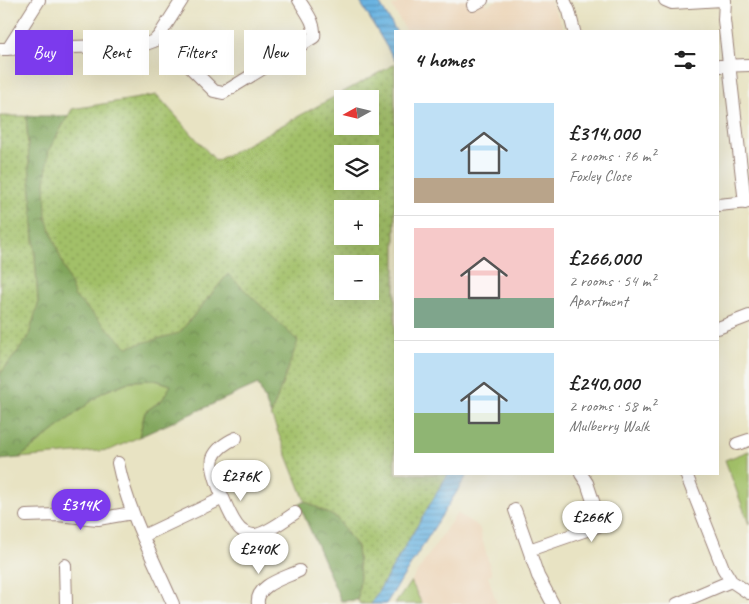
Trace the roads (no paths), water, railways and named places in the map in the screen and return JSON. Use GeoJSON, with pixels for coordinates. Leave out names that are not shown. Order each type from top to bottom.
{"type":"FeatureCollection","features":[{"type":"Feature","properties":{"kind":"street"},"geometry":{"type":"LineString","coordinates":[[4,49],[38,0]]}},
{"type":"Feature","properties":{"kind":"street"},"geometry":{"type":"LineString","coordinates":[[4,49],[136,46],[154,40],[182,0]]}},
{"type":"Feature","properties":{"kind":"street"},"geometry":{"type":"LineString","coordinates":[[154,40],[214,91],[223,93],[314,37],[315,30],[313,24],[299,0]]}},
{"type":"Feature","properties":{"kind":"street"},"geometry":{"type":"LineString","coordinates":[[564,0],[574,30]]}},
{"type":"Feature","properties":{"kind":"street"},"geometry":{"type":"LineString","coordinates":[[665,0],[672,3],[724,0],[723,66],[747,203],[719,205]]}},
{"type":"Feature","properties":{"kind":"street"},"geometry":{"type":"LineString","coordinates":[[723,66],[749,64]]}},
{"type":"Feature","properties":{"kind":"street"},"geometry":{"type":"LineString","coordinates":[[719,328],[749,316]]}},
{"type":"Feature","properties":{"kind":"street"},"geometry":{"type":"LineString","coordinates":[[236,438],[220,448],[212,461],[215,480],[240,529],[254,535],[295,514]]}},
{"type":"Feature","properties":{"kind":"street"},"geometry":{"type":"LineString","coordinates":[[118,463],[132,513],[173,604]]}},
{"type":"Feature","properties":{"kind":"street"},"geometry":{"type":"LineString","coordinates":[[529,550],[601,525],[582,475]]}},
{"type":"Feature","properties":{"kind":"street"},"geometry":{"type":"LineString","coordinates":[[686,475],[720,560],[731,581],[749,593]]}},
{"type":"Feature","properties":{"kind":"street"},"geometry":{"type":"LineString","coordinates":[[143,536],[223,498]]}},
{"type":"Feature","properties":{"kind":"street"},"geometry":{"type":"LineString","coordinates":[[515,510],[538,576],[553,604]]}},
{"type":"Feature","properties":{"kind":"street"},"geometry":{"type":"LineString","coordinates":[[26,516],[57,515],[98,519],[132,513]]}},
{"type":"Feature","properties":{"kind":"street"},"geometry":{"type":"LineString","coordinates":[[65,565],[66,604]]}},
{"type":"Feature","properties":{"kind":"street"},"geometry":{"type":"LineString","coordinates":[[258,604],[260,593],[264,587],[299,572]]}},
{"type":"Feature","properties":{"kind":"street"},"geometry":{"type":"LineString","coordinates":[[677,604],[731,581]]}},
{"type":"Feature","properties":{"kind":"water"},"geometry":{"type":"Polygon","coordinates":[[[359,0],[377,0],[395,30],[394,59],[359,0]]]}},
{"type":"Feature","properties":{"kind":"water"},"geometry":{"type":"Polygon","coordinates":[[[447,475],[467,475],[386,604],[371,604],[447,475]]]}}]}
